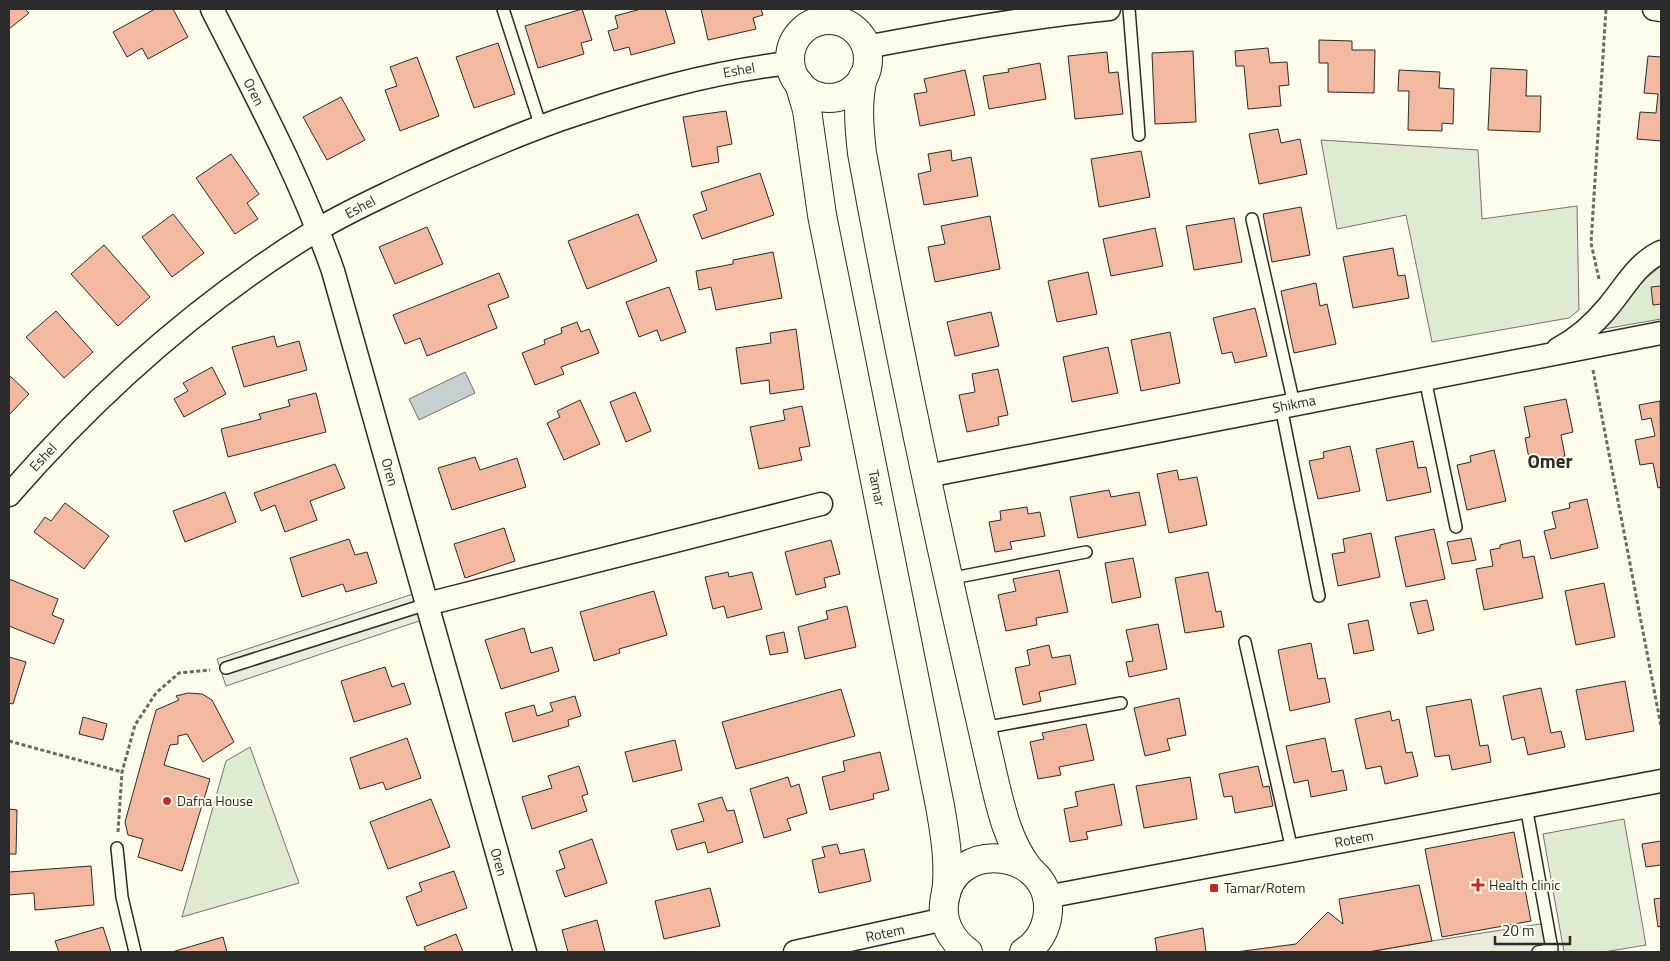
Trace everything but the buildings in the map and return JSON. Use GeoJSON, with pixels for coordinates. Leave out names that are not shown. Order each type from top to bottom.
{"type":"FeatureCollection","features":[{"type":"Feature","properties":{"kind":"street","name":"Oren"},"geometry":{"type":"LineString","coordinates":[[212,9],[291,163],[318,230],[339,291],[525,952]]}},
{"type":"Feature","properties":{"kind":"street","name":"Tamar"},"geometry":{"type":"LineString","coordinates":[[798,9],[795,62],[807,110],[822,215],[943,824],[955,932]]}},
{"type":"Feature","properties":{"kind":"street"},"geometry":{"type":"LineString","coordinates":[[863,77],[859,84],[847,93],[833,97],[818,96],[810,93],[795,62],[799,34],[810,24],[825,20],[840,22],[854,28],[966,28],[1066,13],[1110,9]]}},
{"type":"Feature","properties":{"kind":"street"},"geometry":{"type":"LineString","coordinates":[[1654,9],[1661,10]]}},
{"type":"Feature","properties":{"kind":"street"},"geometry":{"type":"LineString","coordinates":[[854,28],[868,62],[860,88],[859,112],[862,152],[948,579],[1006,826],[1017,852],[1042,884],[1046,897],[1048,914],[1036,946]]}},
{"type":"Feature","properties":{"kind":"street","name":"Eshel"},"geometry":{"type":"LineString","coordinates":[[9,495],[46,452],[88,410],[148,356],[203,310],[318,230],[378,198],[437,170],[541,127],[625,98],[677,84],[754,67],[795,62]]}},
{"type":"Feature","properties":{"kind":"street"},"geometry":{"type":"LineString","coordinates":[[1547,355],[1577,337],[1607,308],[1637,268],[1661,252]]}},
{"type":"Feature","properties":{"kind":"street","name":"Shikma"},"geometry":{"type":"LineString","coordinates":[[926,476],[1661,333]]}},
{"type":"Feature","properties":{"kind":"street"},"geometry":{"type":"LineString","coordinates":[[427,604],[821,504]]}},
{"type":"Feature","properties":{"kind":"street","name":"Rotem"},"geometry":{"type":"LineString","coordinates":[[1046,897],[1661,781]]}},
{"type":"Feature","properties":{"kind":"street"},"geometry":{"type":"LineString","coordinates":[[955,932],[953,880],[963,868],[981,859],[1001,857],[1021,863],[1029,869]]}},
{"type":"Feature","properties":{"kind":"street","name":"Rotem"},"geometry":{"type":"LineString","coordinates":[[795,952],[955,932]]}},
{"type":"Feature","properties":{"kind":"lane"},"geometry":{"type":"LineString","coordinates":[[503,9],[541,127]]}},
{"type":"Feature","properties":{"kind":"lane"},"geometry":{"type":"LineString","coordinates":[[1129,9],[1139,135]]}},
{"type":"Feature","properties":{"kind":"lane"},"geometry":{"type":"LineString","coordinates":[[1252,219],[1288,406],[1319,596]]}},
{"type":"Feature","properties":{"kind":"lane"},"geometry":{"type":"LineString","coordinates":[[1425,379],[1456,526]]}},
{"type":"Feature","properties":{"kind":"lane"},"geometry":{"type":"LineString","coordinates":[[948,579],[1086,552]]}},
{"type":"Feature","properties":{"kind":"lane"},"geometry":{"type":"LineString","coordinates":[[226,668],[427,604]]}},
{"type":"Feature","properties":{"kind":"lane"},"geometry":{"type":"LineString","coordinates":[[1245,642],[1292,850]]}},
{"type":"Feature","properties":{"kind":"lane"},"geometry":{"type":"LineString","coordinates":[[982,728],[1121,702]]}},
{"type":"Feature","properties":{"kind":"lane"},"geometry":{"type":"LineString","coordinates":[[1526,806],[1552,949],[1538,952]]}},
{"type":"Feature","properties":{"kind":"lane"},"geometry":{"type":"LineString","coordinates":[[117,848],[122,897],[135,952]]}},
{"type":"Feature","properties":{"kind":"path"},"geometry":{"type":"LineString","coordinates":[[1606,9],[1591,243],[1607,308]]}},
{"type":"Feature","properties":{"kind":"path"},"geometry":{"type":"LineString","coordinates":[[1589,347],[1661,726]]}},
{"type":"Feature","properties":{"kind":"path"},"geometry":{"type":"LineString","coordinates":[[117,848],[122,772],[135,725],[156,693],[179,673],[226,668]]}},
{"type":"Feature","properties":{"kind":"path"},"geometry":{"type":"LineString","coordinates":[[9,741],[122,772]]}},
{"type":"Feature","properties":{"kind":"green space"},"geometry":{"type":"Polygon","coordinates":[[[1321,140],[1478,150],[1482,219],[1577,206],[1579,310],[1569,318],[1432,342],[1406,215],[1337,229],[1321,140]]]}},
{"type":"Feature","properties":{"kind":"green space"},"geometry":{"type":"Polygon","coordinates":[[[1661,266],[1661,319],[1598,330],[1640,283],[1661,266]]]}},
{"type":"Feature","properties":{"kind":"green space"},"geometry":{"type":"Polygon","coordinates":[[[250,747],[299,883],[182,917],[226,761],[250,747]]]}},
{"type":"Feature","properties":{"kind":"green space"},"geometry":{"type":"Polygon","coordinates":[[[1624,819],[1646,945],[1604,952],[1564,952],[1543,834],[1624,819]]]}},
{"type":"Feature","properties":{"kind":"shaded area"},"geometry":{"type":"Polygon","coordinates":[[[465,372],[475,393],[419,420],[409,399],[465,372]]]}},
{"type":"Feature","properties":{"kind":"shaded area"},"geometry":{"type":"Polygon","coordinates":[[[428,589],[437,615],[226,686],[217,659],[428,589]]]}},
{"type":"Feature","properties":{"kind":"shaded area"},"geometry":{"type":"Polygon","coordinates":[[[1546,923],[1553,952],[1368,952],[1432,941],[1546,923]]]}},
{"type":"Feature","properties":{"kind":"place","name":"Dafna House"},"geometry":{"type":"Point","coordinates":[167,801]}},
{"type":"Feature","properties":{"kind":"place","name":"Health clinic"},"geometry":{"type":"Point","coordinates":[1478,885]}},
{"type":"Feature","properties":{"kind":"place","name":"Tamar/Rotem"},"geometry":{"type":"Point","coordinates":[1214,888]}},
{"type":"Feature","properties":{"kind":"district","name":"Omer"},"geometry":{"type":"Point","coordinates":[1550,461]}}]}
